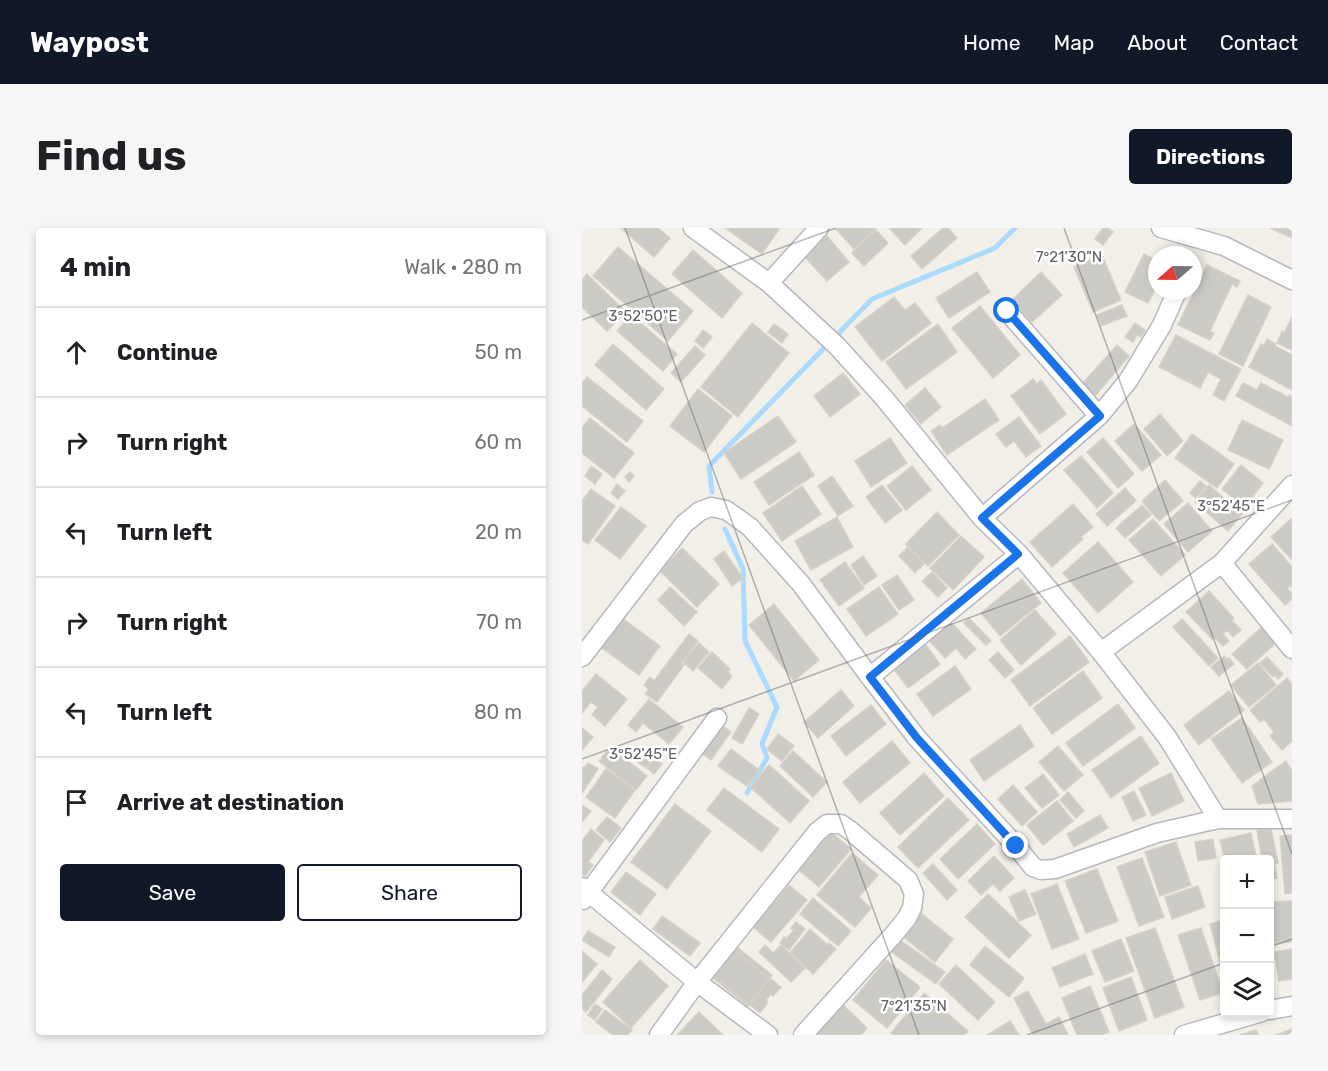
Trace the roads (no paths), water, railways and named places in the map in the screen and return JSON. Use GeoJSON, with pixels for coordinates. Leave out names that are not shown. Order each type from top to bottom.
{"type":"FeatureCollection","features":[{"type":"Feature","properties":{"kind":"street"},"geometry":{"type":"LineString","coordinates":[[693,228],[769,283],[816,325],[884,398],[982,518],[1018,554],[1101,652],[1167,737],[1218,819]]}},
{"type":"Feature","properties":{"kind":"street"},"geometry":{"type":"LineString","coordinates":[[769,283],[819,228]]}},
{"type":"Feature","properties":{"kind":"street"},"geometry":{"type":"LineString","coordinates":[[1161,228],[1190,246]]}},
{"type":"Feature","properties":{"kind":"street"},"geometry":{"type":"LineString","coordinates":[[1202,246],[1224,246],[1292,280]]}},
{"type":"Feature","properties":{"kind":"street"},"geometry":{"type":"LineString","coordinates":[[982,518],[1100,416],[1128,381],[1162,325],[1173,300]]}},
{"type":"Feature","properties":{"kind":"street"},"geometry":{"type":"LineString","coordinates":[[1007,311],[1100,416]]}},
{"type":"Feature","properties":{"kind":"street"},"geometry":{"type":"LineString","coordinates":[[1101,652],[1222,563],[1292,485]]}},
{"type":"Feature","properties":{"kind":"street"},"geometry":{"type":"LineString","coordinates":[[582,657],[684,525],[700,511],[711,507],[726,510],[750,527],[801,584],[917,738],[1033,867],[1041,870],[1055,869],[1157,833],[1218,819],[1292,819]]}},
{"type":"Feature","properties":{"kind":"street"},"geometry":{"type":"LineString","coordinates":[[870,677],[1018,554]]}},
{"type":"Feature","properties":{"kind":"street"},"geometry":{"type":"LineString","coordinates":[[1222,563],[1292,649]]}},
{"type":"Feature","properties":{"kind":"street"},"geometry":{"type":"LineString","coordinates":[[717,718],[584,894],[768,1035]]}},
{"type":"Feature","properties":{"kind":"street"},"geometry":{"type":"LineString","coordinates":[[659,1035],[697,982],[817,832],[827,824],[841,824],[908,880],[914,894],[912,908],[894,934],[803,1035]]}},
{"type":"Feature","properties":{"kind":"street"},"geometry":{"type":"LineString","coordinates":[[1274,1009],[1292,1006]]}},
{"type":"Feature","properties":{"kind":"street"},"geometry":{"type":"LineString","coordinates":[[1184,1035],[1245,1017]]}},
{"type":"Feature","properties":{"kind":"waterway"},"geometry":{"type":"LineString","coordinates":[[712,492],[709,466],[872,299],[995,248],[1015,228]]}},
{"type":"Feature","properties":{"kind":"waterway"},"geometry":{"type":"LineString","coordinates":[[725,529],[743,569],[745,641],[777,707],[762,744],[767,758],[747,793]]}}]}
